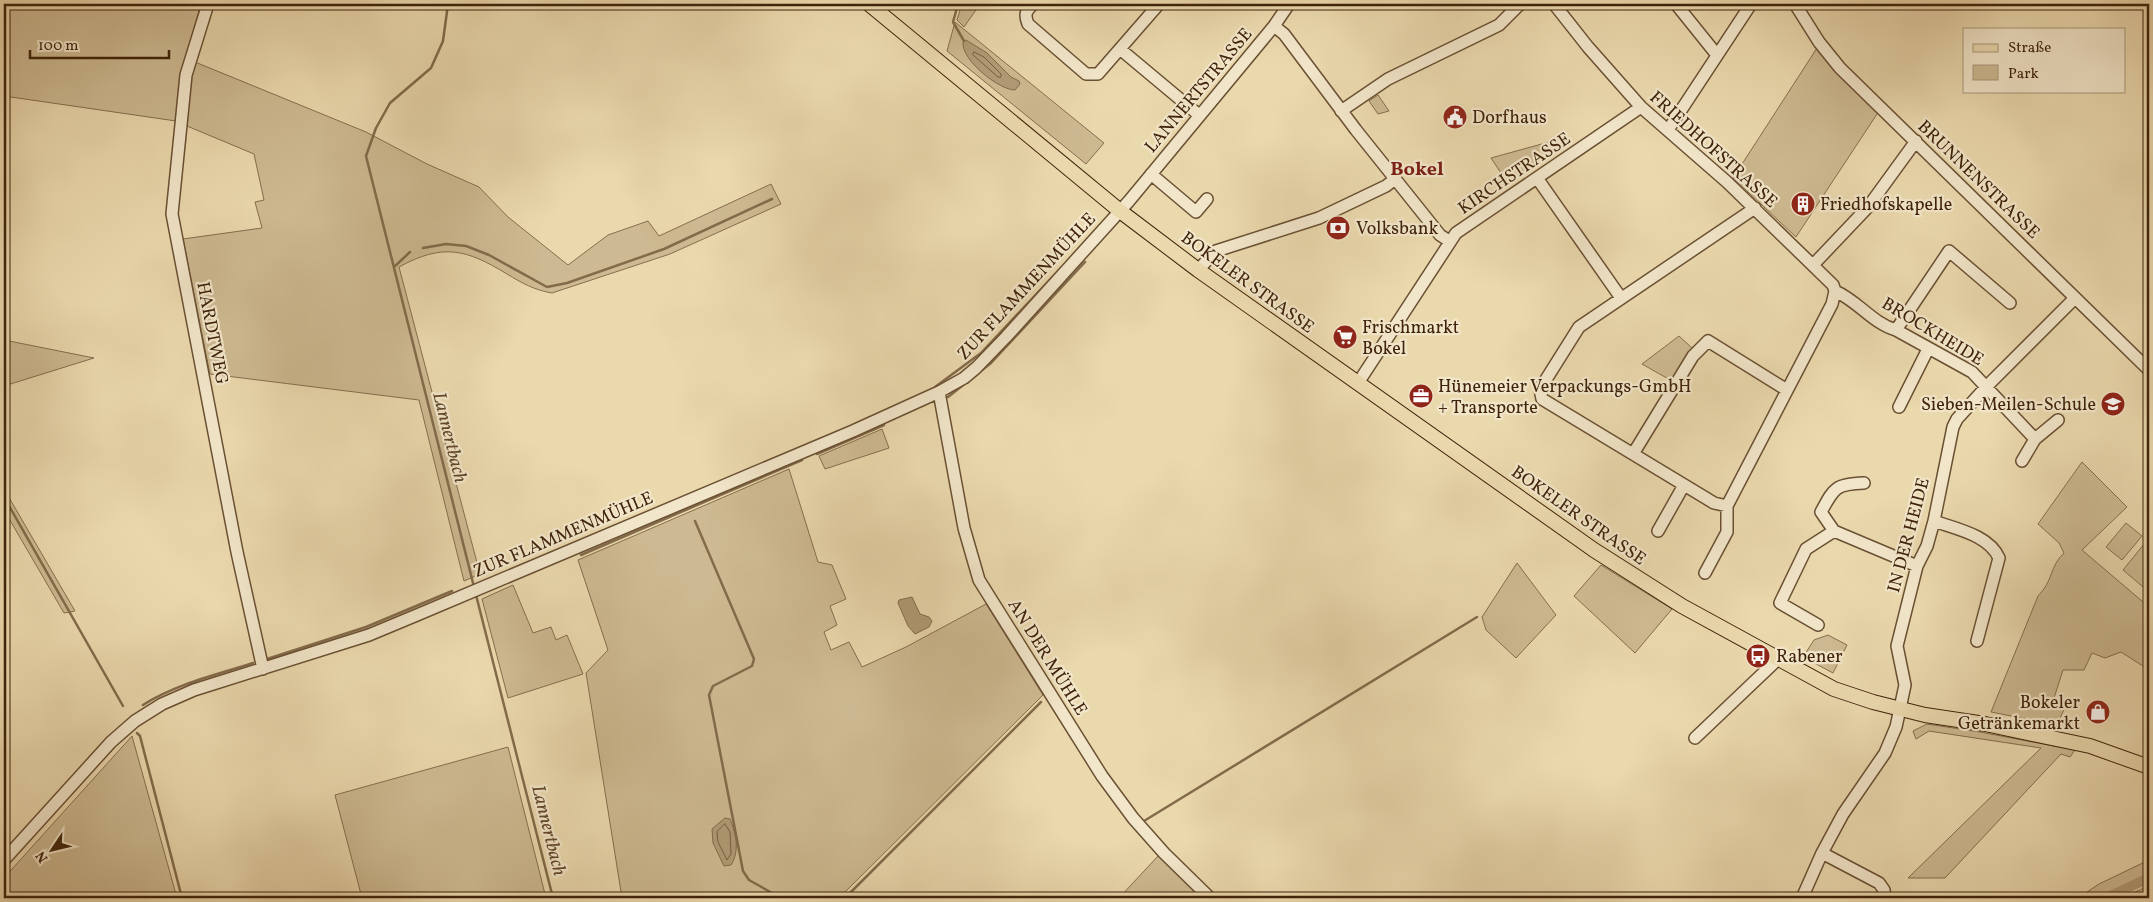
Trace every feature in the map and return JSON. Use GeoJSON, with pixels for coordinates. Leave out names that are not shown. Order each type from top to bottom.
{"type":"FeatureCollection","features":[{"type":"Feature","properties":{"kind":"main road","name":"BOKELER STRASSE"},"geometry":{"type":"LineString","coordinates":[[869,4],[1120,211],[1198,270],[1630,574],[1834,689],[1900,709],[2090,746],[2149,767]]}},
{"type":"Feature","properties":{"kind":"street","name":"HARDTWEG"},"geometry":{"type":"LineString","coordinates":[[208,4],[186,76],[172,214],[237,552],[263,669]]}},
{"type":"Feature","properties":{"kind":"street"},"geometry":{"type":"LineString","coordinates":[[1033,4],[1026,12],[1028,24],[1086,74],[1098,74],[1159,4]]}},
{"type":"Feature","properties":{"kind":"street","name":"LANNERTSTRASSE"},"geometry":{"type":"LineString","coordinates":[[1120,211],[1274,26],[1288,4]]}},
{"type":"Feature","properties":{"kind":"street"},"geometry":{"type":"LineString","coordinates":[[1341,111],[1388,79],[1498,25],[1520,4]]}},
{"type":"Feature","properties":{"kind":"street","name":"FRIEDHOFSTRASSE"},"geometry":{"type":"LineString","coordinates":[[1554,4],[1588,48],[1641,107],[1755,208],[1833,285],[1835,291]]}},
{"type":"Feature","properties":{"kind":"street"},"geometry":{"type":"LineString","coordinates":[[1676,4],[1717,55]]}},
{"type":"Feature","properties":{"kind":"street"},"geometry":{"type":"LineString","coordinates":[[1668,130],[1751,4]]}},
{"type":"Feature","properties":{"kind":"street","name":"BRUNNENSTRASSE"},"geometry":{"type":"LineString","coordinates":[[1795,4],[1818,42],[1840,68],[2149,370]]}},
{"type":"Feature","properties":{"kind":"street"},"geometry":{"type":"LineString","coordinates":[[1274,26],[1284,34],[1341,111],[1440,235],[1449,241]]}},
{"type":"Feature","properties":{"kind":"street"},"geometry":{"type":"LineString","coordinates":[[1120,49],[1199,115]]}},
{"type":"Feature","properties":{"kind":"street","name":"KIRCHSTRASSE"},"geometry":{"type":"LineString","coordinates":[[1358,383],[1449,241],[1456,234],[1641,107]]}},
{"type":"Feature","properties":{"kind":"street"},"geometry":{"type":"LineString","coordinates":[[1813,265],[1868,208],[1916,141]]}},
{"type":"Feature","properties":{"kind":"street","name":"LANNERTSTRASSE"},"geometry":{"type":"LineString","coordinates":[[1151,174],[1196,212],[1207,199]]}},
{"type":"Feature","properties":{"kind":"street"},"geometry":{"type":"LineString","coordinates":[[1537,178],[1622,298]]}},
{"type":"Feature","properties":{"kind":"street"},"geometry":{"type":"LineString","coordinates":[[1198,270],[1216,251],[1319,218],[1386,186],[1395,179]]}},
{"type":"Feature","properties":{"kind":"street"},"geometry":{"type":"LineString","coordinates":[[1727,506],[1714,503],[1542,399],[1540,389],[1579,327],[1755,208]]}},
{"type":"Feature","properties":{"kind":"street","name":"ZUR FLAMMENMÜHLE"},"geometry":{"type":"LineString","coordinates":[[4,860],[111,742],[135,721],[162,704],[194,690],[369,635],[853,431],[939,392],[964,378],[981,364],[1120,211]]}},
{"type":"Feature","properties":{"kind":"street"},"geometry":{"type":"LineString","coordinates":[[1896,330],[1949,251],[2010,303]]}},
{"type":"Feature","properties":{"kind":"street"},"geometry":{"type":"LineString","coordinates":[[1705,573],[1727,532],[1727,506],[1832,304],[1835,291]]}},
{"type":"Feature","properties":{"kind":"street","name":"BROCKHEIDE"},"geometry":{"type":"LineString","coordinates":[[1835,291],[1850,297],[1883,326],[1896,330],[1972,372],[2035,439]]}},
{"type":"Feature","properties":{"kind":"street","name":"IN DER HEIDE"},"geometry":{"type":"LineString","coordinates":[[1802,898],[1822,853],[1843,814],[1885,753],[1896,727],[1905,685],[1897,646],[1917,566],[1927,546],[1934,521],[1953,427],[1957,419],[1987,386],[2074,298]]}},
{"type":"Feature","properties":{"kind":"street"},"geometry":{"type":"LineString","coordinates":[[1633,454],[1693,356],[1708,341],[1787,390]]}},
{"type":"Feature","properties":{"kind":"street"},"geometry":{"type":"LineString","coordinates":[[1899,407],[1928,349]]}},
{"type":"Feature","properties":{"kind":"street","name":"AN DER MÜHLE"},"geometry":{"type":"LineString","coordinates":[[939,392],[964,528],[979,580],[1102,776],[1133,818],[1164,853],[1210,898]]}},
{"type":"Feature","properties":{"kind":"street"},"geometry":{"type":"LineString","coordinates":[[2022,461],[2035,439],[2058,420]]}},
{"type":"Feature","properties":{"kind":"street"},"geometry":{"type":"LineString","coordinates":[[1864,483],[1844,484],[1834,488],[1821,512],[1834,531],[1917,566]]}},
{"type":"Feature","properties":{"kind":"street"},"geometry":{"type":"LineString","coordinates":[[1658,531],[1684,485]]}},
{"type":"Feature","properties":{"kind":"street"},"geometry":{"type":"LineString","coordinates":[[1934,521],[1987,542],[1995,550],[1999,558],[1977,641]]}},
{"type":"Feature","properties":{"kind":"street"},"geometry":{"type":"LineString","coordinates":[[1818,625],[1780,603],[1806,549],[1834,531]]}},
{"type":"Feature","properties":{"kind":"street"},"geometry":{"type":"LineString","coordinates":[[1695,738],[1778,659]]}},
{"type":"Feature","properties":{"kind":"street"},"geometry":{"type":"LineString","coordinates":[[1822,853],[1879,883],[1884,890],[1885,898]]}},
{"type":"Feature","properties":{"kind":"green space"},"geometry":{"type":"Polygon","coordinates":[[[4,4],[201,4],[181,73],[176,121],[4,96],[4,4]]]}},
{"type":"Feature","properties":{"kind":"green space"},"geometry":{"type":"Polygon","coordinates":[[[962,4],[980,4],[964,27],[957,20],[962,4]]]}},
{"type":"Feature","properties":{"kind":"green space"},"geometry":{"type":"Polygon","coordinates":[[[955,22],[1104,143],[1086,164],[947,51],[955,22]]]}},
{"type":"Feature","properties":{"kind":"green space"},"geometry":{"type":"Polygon","coordinates":[[[1817,48],[1879,111],[1796,237],[1733,178],[1817,48]]]}},
{"type":"Feature","properties":{"kind":"green space"},"geometry":{"type":"Polygon","coordinates":[[[195,62],[366,132],[427,164],[479,187],[508,217],[568,265],[608,235],[648,221],[659,236],[771,184],[781,204],[670,254],[552,293],[528,286],[479,259],[466,254],[442,252],[429,254],[399,267],[480,574],[464,581],[419,400],[210,374],[183,239],[262,228],[255,202],[264,200],[254,154],[187,126],[190,76],[195,62]]]}},
{"type":"Feature","properties":{"kind":"green space"},"geometry":{"type":"Polygon","coordinates":[[[1378,95],[1389,111],[1378,114],[1369,101],[1378,95]]]}},
{"type":"Feature","properties":{"kind":"green space"},"geometry":{"type":"Polygon","coordinates":[[[1549,142],[1550,146],[1555,150],[1507,182],[1491,158],[1549,142]]]}},
{"type":"Feature","properties":{"kind":"green space"},"geometry":{"type":"Polygon","coordinates":[[[1679,336],[1692,348],[1672,381],[1642,364],[1679,336]]]}},
{"type":"Feature","properties":{"kind":"green space"},"geometry":{"type":"Polygon","coordinates":[[[4,340],[94,358],[4,386],[4,340]]]}},
{"type":"Feature","properties":{"kind":"green space"},"geometry":{"type":"Polygon","coordinates":[[[882,429],[889,448],[825,469],[819,456],[882,429]]]}},
{"type":"Feature","properties":{"kind":"green space"},"geometry":{"type":"Polygon","coordinates":[[[2082,462],[2127,507],[2082,550],[2149,607],[2149,670],[2121,652],[2105,658],[2092,653],[2084,670],[2063,670],[2054,698],[2067,703],[2057,725],[1991,712],[2038,596],[2047,584],[2059,558],[2064,553],[2059,543],[2038,524],[2082,462]]]}},
{"type":"Feature","properties":{"kind":"green space"},"geometry":{"type":"Polygon","coordinates":[[[789,469],[818,562],[832,565],[846,599],[830,606],[837,625],[824,632],[831,650],[849,642],[862,667],[906,647],[986,604],[1043,695],[839,898],[622,898],[586,673],[608,650],[578,560],[789,469]]]}},
{"type":"Feature","properties":{"kind":"green space"},"geometry":{"type":"Polygon","coordinates":[[[4,489],[75,611],[64,613],[4,510],[4,489]]]}},
{"type":"Feature","properties":{"kind":"green space"},"geometry":{"type":"Polygon","coordinates":[[[2126,523],[2142,536],[2122,560],[2106,547],[2126,523]]]}},
{"type":"Feature","properties":{"kind":"green space"},"geometry":{"type":"Polygon","coordinates":[[[2149,538],[2149,592],[2123,570],[2149,538]]]}},
{"type":"Feature","properties":{"kind":"green space"},"geometry":{"type":"Polygon","coordinates":[[[1517,563],[1556,615],[1516,658],[1486,630],[1482,617],[1517,563]]]}},
{"type":"Feature","properties":{"kind":"green space"},"geometry":{"type":"Polygon","coordinates":[[[1601,565],[1672,609],[1635,653],[1574,596],[1601,565]]]}},
{"type":"Feature","properties":{"kind":"green space"},"geometry":{"type":"Polygon","coordinates":[[[513,585],[533,633],[551,627],[556,640],[567,635],[583,674],[508,698],[482,599],[513,585]]]}},
{"type":"Feature","properties":{"kind":"green space"},"geometry":{"type":"Polygon","coordinates":[[[1828,635],[1847,645],[1833,673],[1803,657],[1814,640],[1828,635]]]}},
{"type":"Feature","properties":{"kind":"green space"},"geometry":{"type":"Polygon","coordinates":[[[1927,724],[2075,750],[2070,757],[2061,754],[1945,878],[1908,878],[2041,748],[1929,731],[1916,739],[1913,731],[1927,724]]]}},
{"type":"Feature","properties":{"kind":"green space"},"geometry":{"type":"Polygon","coordinates":[[[132,736],[177,898],[4,898],[4,878],[132,736]]]}},
{"type":"Feature","properties":{"kind":"green space"},"geometry":{"type":"Polygon","coordinates":[[[508,747],[546,898],[362,898],[335,795],[508,747]]]}},
{"type":"Feature","properties":{"kind":"green space"},"geometry":{"type":"Polygon","coordinates":[[[1159,855],[1201,898],[1119,898],[1159,855]]]}},
{"type":"Feature","properties":{"kind":"green space"},"geometry":{"type":"Polygon","coordinates":[[[2149,860],[2149,873],[2099,898],[2078,898],[2099,884],[2149,860]]]}},
{"type":"Feature","properties":{"kind":"green space"},"geometry":{"type":"Polygon","coordinates":[[[2149,886],[2149,896],[2143,898],[2121,898],[2149,886]]]}},
{"type":"Feature","properties":{"kind":"water"},"geometry":{"type":"Polygon","coordinates":[[[966,40],[987,53],[1011,77],[1019,81],[1020,84],[1015,90],[1008,89],[991,80],[974,65],[964,49],[963,42],[966,40]]]}},
{"type":"Feature","properties":{"kind":"water"},"geometry":{"type":"Polygon","coordinates":[[[912,597],[920,614],[929,617],[932,621],[929,627],[915,634],[908,626],[898,603],[899,600],[912,597]]]}},
{"type":"Feature","properties":{"kind":"water"},"geometry":{"type":"Polygon","coordinates":[[[725,818],[730,819],[732,824],[736,848],[731,865],[724,866],[713,843],[712,829],[725,818]]]}},
{"type":"Feature","properties":{"kind":"waterway","name":"Lannertbach"},"geometry":{"type":"LineString","coordinates":[[448,4],[443,41],[431,68],[390,103],[376,128],[366,156],[474,587]]}},
{"type":"Feature","properties":{"kind":"waterway"},"geometry":{"type":"LineString","coordinates":[[958,4],[953,22],[964,41]]}},
{"type":"Feature","properties":{"kind":"waterway"},"geometry":{"type":"LineString","coordinates":[[423,248],[446,244],[466,246],[489,255],[547,287],[567,283],[664,249],[772,199]]}},
{"type":"Feature","properties":{"kind":"waterway"},"geometry":{"type":"LineString","coordinates":[[394,267],[410,252]]}},
{"type":"Feature","properties":{"kind":"waterway"},"geometry":{"type":"LineString","coordinates":[[948,397],[991,363],[1085,262]]}},
{"type":"Feature","properties":{"kind":"waterway"},"geometry":{"type":"LineString","coordinates":[[935,387],[981,353],[1059,270]]}},
{"type":"Feature","properties":{"kind":"waterway"},"geometry":{"type":"LineString","coordinates":[[817,454],[884,425]]}},
{"type":"Feature","properties":{"kind":"waterway"},"geometry":{"type":"LineString","coordinates":[[581,555],[802,460]]}},
{"type":"Feature","properties":{"kind":"waterway"},"geometry":{"type":"LineString","coordinates":[[4,497],[123,706]]}},
{"type":"Feature","properties":{"kind":"waterway"},"geometry":{"type":"LineString","coordinates":[[695,521],[754,659],[752,666],[713,686],[709,695],[743,871],[749,880],[781,898]]}},
{"type":"Feature","properties":{"kind":"waterway"},"geometry":{"type":"LineString","coordinates":[[267,659],[366,627],[452,591]]}},
{"type":"Feature","properties":{"kind":"waterway","name":"Lannertbach"},"geometry":{"type":"LineString","coordinates":[[476,595],[553,898]]}},
{"type":"Feature","properties":{"kind":"waterway"},"geometry":{"type":"LineString","coordinates":[[1144,821],[1477,617]]}},
{"type":"Feature","properties":{"kind":"waterway"},"geometry":{"type":"LineString","coordinates":[[143,705],[169,691],[253,663]]}},
{"type":"Feature","properties":{"kind":"waterway"},"geometry":{"type":"LineString","coordinates":[[845,898],[1041,702]]}},
{"type":"Feature","properties":{"kind":"waterway"},"geometry":{"type":"LineString","coordinates":[[137,733],[140,736],[182,898]]}},
{"type":"Feature","properties":{"kind":"waterway"},"geometry":{"type":"LineString","coordinates":[[2106,898],[2149,878]]}},
{"type":"Feature","properties":{"kind":"place","name":"Dorfhaus"},"geometry":{"type":"Point","coordinates":[1455,117]}},
{"type":"Feature","properties":{"kind":"place","name":"Friedhofskapelle"},"geometry":{"type":"Point","coordinates":[1803,204]}},
{"type":"Feature","properties":{"kind":"place","name":"Volksbank"},"geometry":{"type":"Point","coordinates":[1338,228]}},
{"type":"Feature","properties":{"kind":"place","name":"Frischmarkt Bokel"},"geometry":{"type":"Point","coordinates":[1345,337]}},
{"type":"Feature","properties":{"kind":"place","name":"Hünemeier Verpackungs-GmbH + Transporte"},"geometry":{"type":"Point","coordinates":[1421,396]}},
{"type":"Feature","properties":{"kind":"place","name":"Sieben-Meilen-Schule"},"geometry":{"type":"Point","coordinates":[2113,404]}},
{"type":"Feature","properties":{"kind":"place","name":"Rabener"},"geometry":{"type":"Point","coordinates":[1758,656]}},
{"type":"Feature","properties":{"kind":"place","name":"Bokeler Getränkemarkt"},"geometry":{"type":"Point","coordinates":[2098,712]}},
{"type":"Feature","properties":{"kind":"district","name":"Bokel"},"geometry":{"type":"Point","coordinates":[1417,168]}}]}
